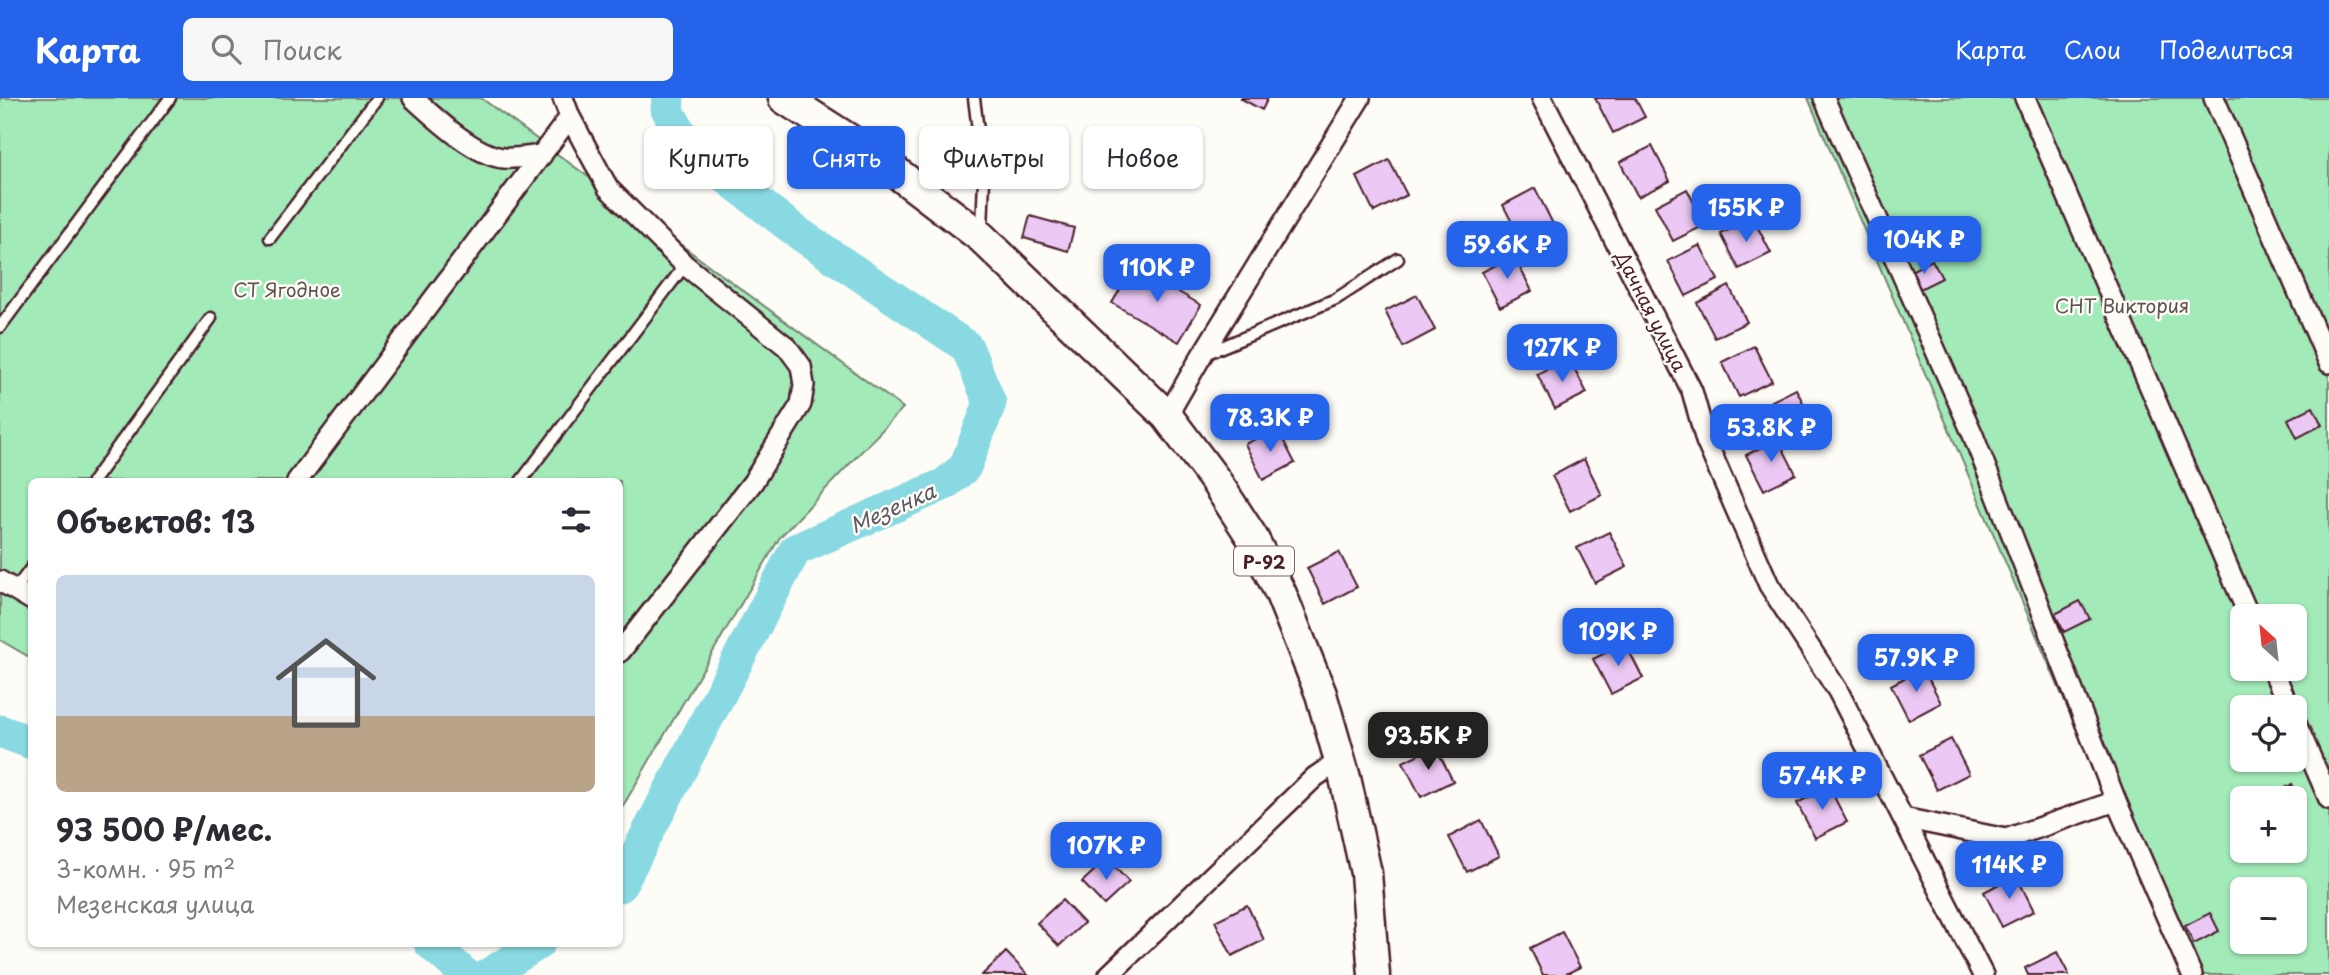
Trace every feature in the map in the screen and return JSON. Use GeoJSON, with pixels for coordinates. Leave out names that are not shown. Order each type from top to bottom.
{"type":"FeatureCollection","features":[{"type":"Feature","properties":{"kind":"main road","name":"Р-92"},"geometry":{"type":"LineString","coordinates":[[784,98],[876,158],[981,237],[1167,416],[1215,480],[1252,537],[1281,594],[1321,694],[1340,760],[1366,873],[1374,975]]}},
{"type":"Feature","properties":{"kind":"street"},"geometry":{"type":"LineString","coordinates":[[413,98],[474,146],[502,158],[542,155]]}},
{"type":"Feature","properties":{"kind":"street"},"geometry":{"type":"LineString","coordinates":[[563,98],[570,117],[608,188],[685,265],[787,347],[801,366],[804,385],[801,404],[753,482],[623,648]]}},
{"type":"Feature","properties":{"kind":"street"},"geometry":{"type":"LineString","coordinates":[[1167,416],[1360,98]]}},
{"type":"Feature","properties":{"kind":"street","name":"Дачная улица"},"geometry":{"type":"LineString","coordinates":[[1542,98],[1692,391],[1706,441],[1769,585],[1838,691],[1983,975]]}},
{"type":"Feature","properties":{"kind":"street"},"geometry":{"type":"LineString","coordinates":[[1824,98],[1973,435],[2116,801],[2192,975]]}},
{"type":"Feature","properties":{"kind":"street"},"geometry":{"type":"LineString","coordinates":[[2025,98],[2244,604]]}},
{"type":"Feature","properties":{"kind":"street"},"geometry":{"type":"LineString","coordinates":[[2214,98],[2329,363]]}},
{"type":"Feature","properties":{"kind":"street"},"geometry":{"type":"LineString","coordinates":[[299,478],[570,117]]}},
{"type":"Feature","properties":{"kind":"street"},"geometry":{"type":"LineString","coordinates":[[2307,749],[2329,799]]}},
{"type":"Feature","properties":{"kind":"street"},"geometry":{"type":"LineString","coordinates":[[1109,975],[1315,777],[1340,760]]}},
{"type":"Feature","properties":{"kind":"street"},"geometry":{"type":"LineString","coordinates":[[1903,818],[2006,839],[2116,801]]}},
{"type":"Feature","properties":{"kind":"lane"},"geometry":{"type":"LineString","coordinates":[[0,327],[170,98]]}},
{"type":"Feature","properties":{"kind":"lane"},"geometry":{"type":"LineString","coordinates":[[270,238],[377,98]]}},
{"type":"Feature","properties":{"kind":"lane"},"geometry":{"type":"LineString","coordinates":[[974,98],[984,179],[981,237]]}},
{"type":"Feature","properties":{"kind":"lane"},"geometry":{"type":"LineString","coordinates":[[1202,355],[1336,299],[1398,259]]}},
{"type":"Feature","properties":{"kind":"lane"},"geometry":{"type":"LineString","coordinates":[[523,478],[685,265]]}},
{"type":"Feature","properties":{"kind":"lane"},"geometry":{"type":"LineString","coordinates":[[95,478],[211,318]]}},
{"type":"Feature","properties":{"kind":"lane"},"geometry":{"type":"LineString","coordinates":[[15,590],[28,572]]}},
{"type":"Feature","properties":{"kind":"green space","name":"СТ Ягодное"},"geometry":{"type":"Polygon","coordinates":[[[0,98],[481,98],[903,408],[780,537],[623,806],[623,478],[28,478],[28,656],[0,640],[0,98]]]}},
{"type":"Feature","properties":{"kind":"green space","name":"СНТ Виктория"},"geometry":{"type":"Polygon","coordinates":[[[1808,98],[2329,98],[2329,975],[2181,975],[1808,98]]]}},
{"type":"Feature","properties":{"kind":"building"},"geometry":{"type":"Polygon","coordinates":[[[1240,98],[1268,98],[1262,110],[1240,98]]]}},
{"type":"Feature","properties":{"kind":"building"},"geometry":{"type":"Polygon","coordinates":[[[1595,98],[1635,98],[1645,117],[1613,133],[1595,98]]]}},
{"type":"Feature","properties":{"kind":"building"},"geometry":{"type":"Polygon","coordinates":[[[1652,146],[1670,181],[1638,197],[1620,162],[1652,146]]]}},
{"type":"Feature","properties":{"kind":"building"},"geometry":{"type":"Polygon","coordinates":[[[1389,160],[1407,195],[1374,212],[1357,177],[1389,160]]]}},
{"type":"Feature","properties":{"kind":"building"},"geometry":{"type":"Polygon","coordinates":[[[1535,188],[1553,224],[1521,240],[1503,205],[1535,188]]]}},
{"type":"Feature","properties":{"kind":"building"},"geometry":{"type":"Polygon","coordinates":[[[1687,189],[1705,225],[1673,241],[1655,206],[1687,189]]]}},
{"type":"Feature","properties":{"kind":"building"},"geometry":{"type":"Polygon","coordinates":[[[1030,216],[1074,228],[1068,251],[1024,238],[1030,216]]]}},
{"type":"Feature","properties":{"kind":"building"},"geometry":{"type":"Polygon","coordinates":[[[1753,218],[1771,253],[1739,269],[1721,234],[1753,218]]]}},
{"type":"Feature","properties":{"kind":"building"},"geometry":{"type":"Polygon","coordinates":[[[1700,245],[1718,280],[1686,296],[1668,261],[1700,245]]]}},
{"type":"Feature","properties":{"kind":"building"},"geometry":{"type":"Polygon","coordinates":[[[1514,256],[1532,291],[1500,307],[1482,272],[1514,256]]]}},
{"type":"Feature","properties":{"kind":"building"},"geometry":{"type":"Polygon","coordinates":[[[1932,260],[1942,278],[1916,291],[1907,273],[1932,260]]]}},
{"type":"Feature","properties":{"kind":"building"},"geometry":{"type":"Polygon","coordinates":[[[1134,266],[1201,305],[1179,342],[1112,303],[1134,266]]]}},
{"type":"Feature","properties":{"kind":"building"},"geometry":{"type":"Polygon","coordinates":[[[1729,286],[1747,322],[1715,338],[1697,303],[1729,286]]]}},
{"type":"Feature","properties":{"kind":"building"},"geometry":{"type":"Polygon","coordinates":[[[1417,295],[1435,330],[1403,347],[1385,311],[1417,295]]]}},
{"type":"Feature","properties":{"kind":"building"},"geometry":{"type":"Polygon","coordinates":[[[1754,346],[1772,381],[1739,397],[1722,362],[1754,346]]]}},
{"type":"Feature","properties":{"kind":"building"},"geometry":{"type":"Polygon","coordinates":[[[1569,358],[1587,393],[1555,409],[1537,374],[1569,358]]]}},
{"type":"Feature","properties":{"kind":"building"},"geometry":{"type":"Polygon","coordinates":[[[1796,389],[1814,424],[1782,440],[1764,405],[1796,389]]]}},
{"type":"Feature","properties":{"kind":"building"},"geometry":{"type":"Polygon","coordinates":[[[2313,407],[2322,425],[2297,438],[2288,419],[2313,407]]]}},
{"type":"Feature","properties":{"kind":"building"},"geometry":{"type":"Polygon","coordinates":[[[1277,428],[1295,463],[1263,480],[1245,444],[1277,428]]]}},
{"type":"Feature","properties":{"kind":"building"},"geometry":{"type":"Polygon","coordinates":[[[1778,439],[1796,474],[1764,490],[1746,455],[1778,439]]]}},
{"type":"Feature","properties":{"kind":"building"},"geometry":{"type":"Polygon","coordinates":[[[1584,459],[1602,495],[1570,511],[1552,476],[1584,459]]]}},
{"type":"Feature","properties":{"kind":"building"},"geometry":{"type":"Polygon","coordinates":[[[1609,532],[1627,567],[1595,583],[1577,548],[1609,532]]]}},
{"type":"Feature","properties":{"kind":"building"},"geometry":{"type":"Polygon","coordinates":[[[1339,552],[1357,587],[1325,604],[1307,568],[1339,552]]]}},
{"type":"Feature","properties":{"kind":"building"},"geometry":{"type":"Polygon","coordinates":[[[2080,601],[2090,619],[2064,632],[2055,614],[2080,601]]]}},
{"type":"Feature","properties":{"kind":"building"},"geometry":{"type":"Polygon","coordinates":[[[1625,643],[1643,678],[1611,694],[1593,659],[1625,643]]]}},
{"type":"Feature","properties":{"kind":"building"},"geometry":{"type":"Polygon","coordinates":[[[1923,668],[1941,703],[1909,720],[1891,685],[1923,668]]]}},
{"type":"Feature","properties":{"kind":"building"},"geometry":{"type":"Polygon","coordinates":[[[1951,739],[1969,774],[1937,790],[1919,755],[1951,739]]]}},
{"type":"Feature","properties":{"kind":"building"},"geometry":{"type":"Polygon","coordinates":[[[1435,746],[1453,781],[1421,797],[1403,762],[1435,746]]]}},
{"type":"Feature","properties":{"kind":"building"},"geometry":{"type":"Polygon","coordinates":[[[1829,787],[1847,822],[1815,838],[1797,803],[1829,787]]]}},
{"type":"Feature","properties":{"kind":"building"},"geometry":{"type":"Polygon","coordinates":[[[1481,820],[1499,856],[1467,872],[1449,837],[1481,820]]]}},
{"type":"Feature","properties":{"kind":"building"},"geometry":{"type":"Polygon","coordinates":[[[1107,859],[1129,882],[1104,905],[1082,882],[1107,859]]]}},
{"type":"Feature","properties":{"kind":"building"},"geometry":{"type":"Polygon","coordinates":[[[2016,875],[2034,911],[2002,927],[1984,892],[2016,875]]]}},
{"type":"Feature","properties":{"kind":"building"},"geometry":{"type":"Polygon","coordinates":[[[1062,900],[1084,923],[1059,946],[1037,923],[1062,900]]]}},
{"type":"Feature","properties":{"kind":"building"},"geometry":{"type":"Polygon","coordinates":[[[1247,905],[1264,940],[1232,956],[1215,921],[1247,905]]]}},
{"type":"Feature","properties":{"kind":"building"},"geometry":{"type":"Polygon","coordinates":[[[2210,913],[2219,931],[2194,944],[2185,926],[2210,913]]]}},
{"type":"Feature","properties":{"kind":"building"},"geometry":{"type":"Polygon","coordinates":[[[1562,932],[1580,967],[1564,975],[1543,975],[1530,948],[1562,932]]]}},
{"type":"Feature","properties":{"kind":"building"},"geometry":{"type":"Polygon","coordinates":[[[1006,952],[1028,975],[982,975],[1006,952]]]}},
{"type":"Feature","properties":{"kind":"building"},"geometry":{"type":"Polygon","coordinates":[[[2057,952],[2069,975],[2028,975],[2025,968],[2057,952]]]}},
{"type":"Feature","properties":{"kind":"waterway","name":"Мезенка"},"geometry":{"type":"LineString","coordinates":[[623,880],[795,550],[945,484],[965,467],[990,403],[967,347],[801,235],[690,150],[667,109],[668,98]]}},
{"type":"Feature","properties":{"kind":"waterway","name":"Мезенка"},"geometry":{"type":"LineString","coordinates":[[0,731],[28,742]]}},
{"type":"Feature","properties":{"kind":"waterway","name":"Мезенка"},"geometry":{"type":"LineString","coordinates":[[434,947],[466,975]]}},
{"type":"Feature","properties":{"kind":"waterway","name":"Мезенка"},"geometry":{"type":"LineString","coordinates":[[488,975],[533,947]]}}]}
